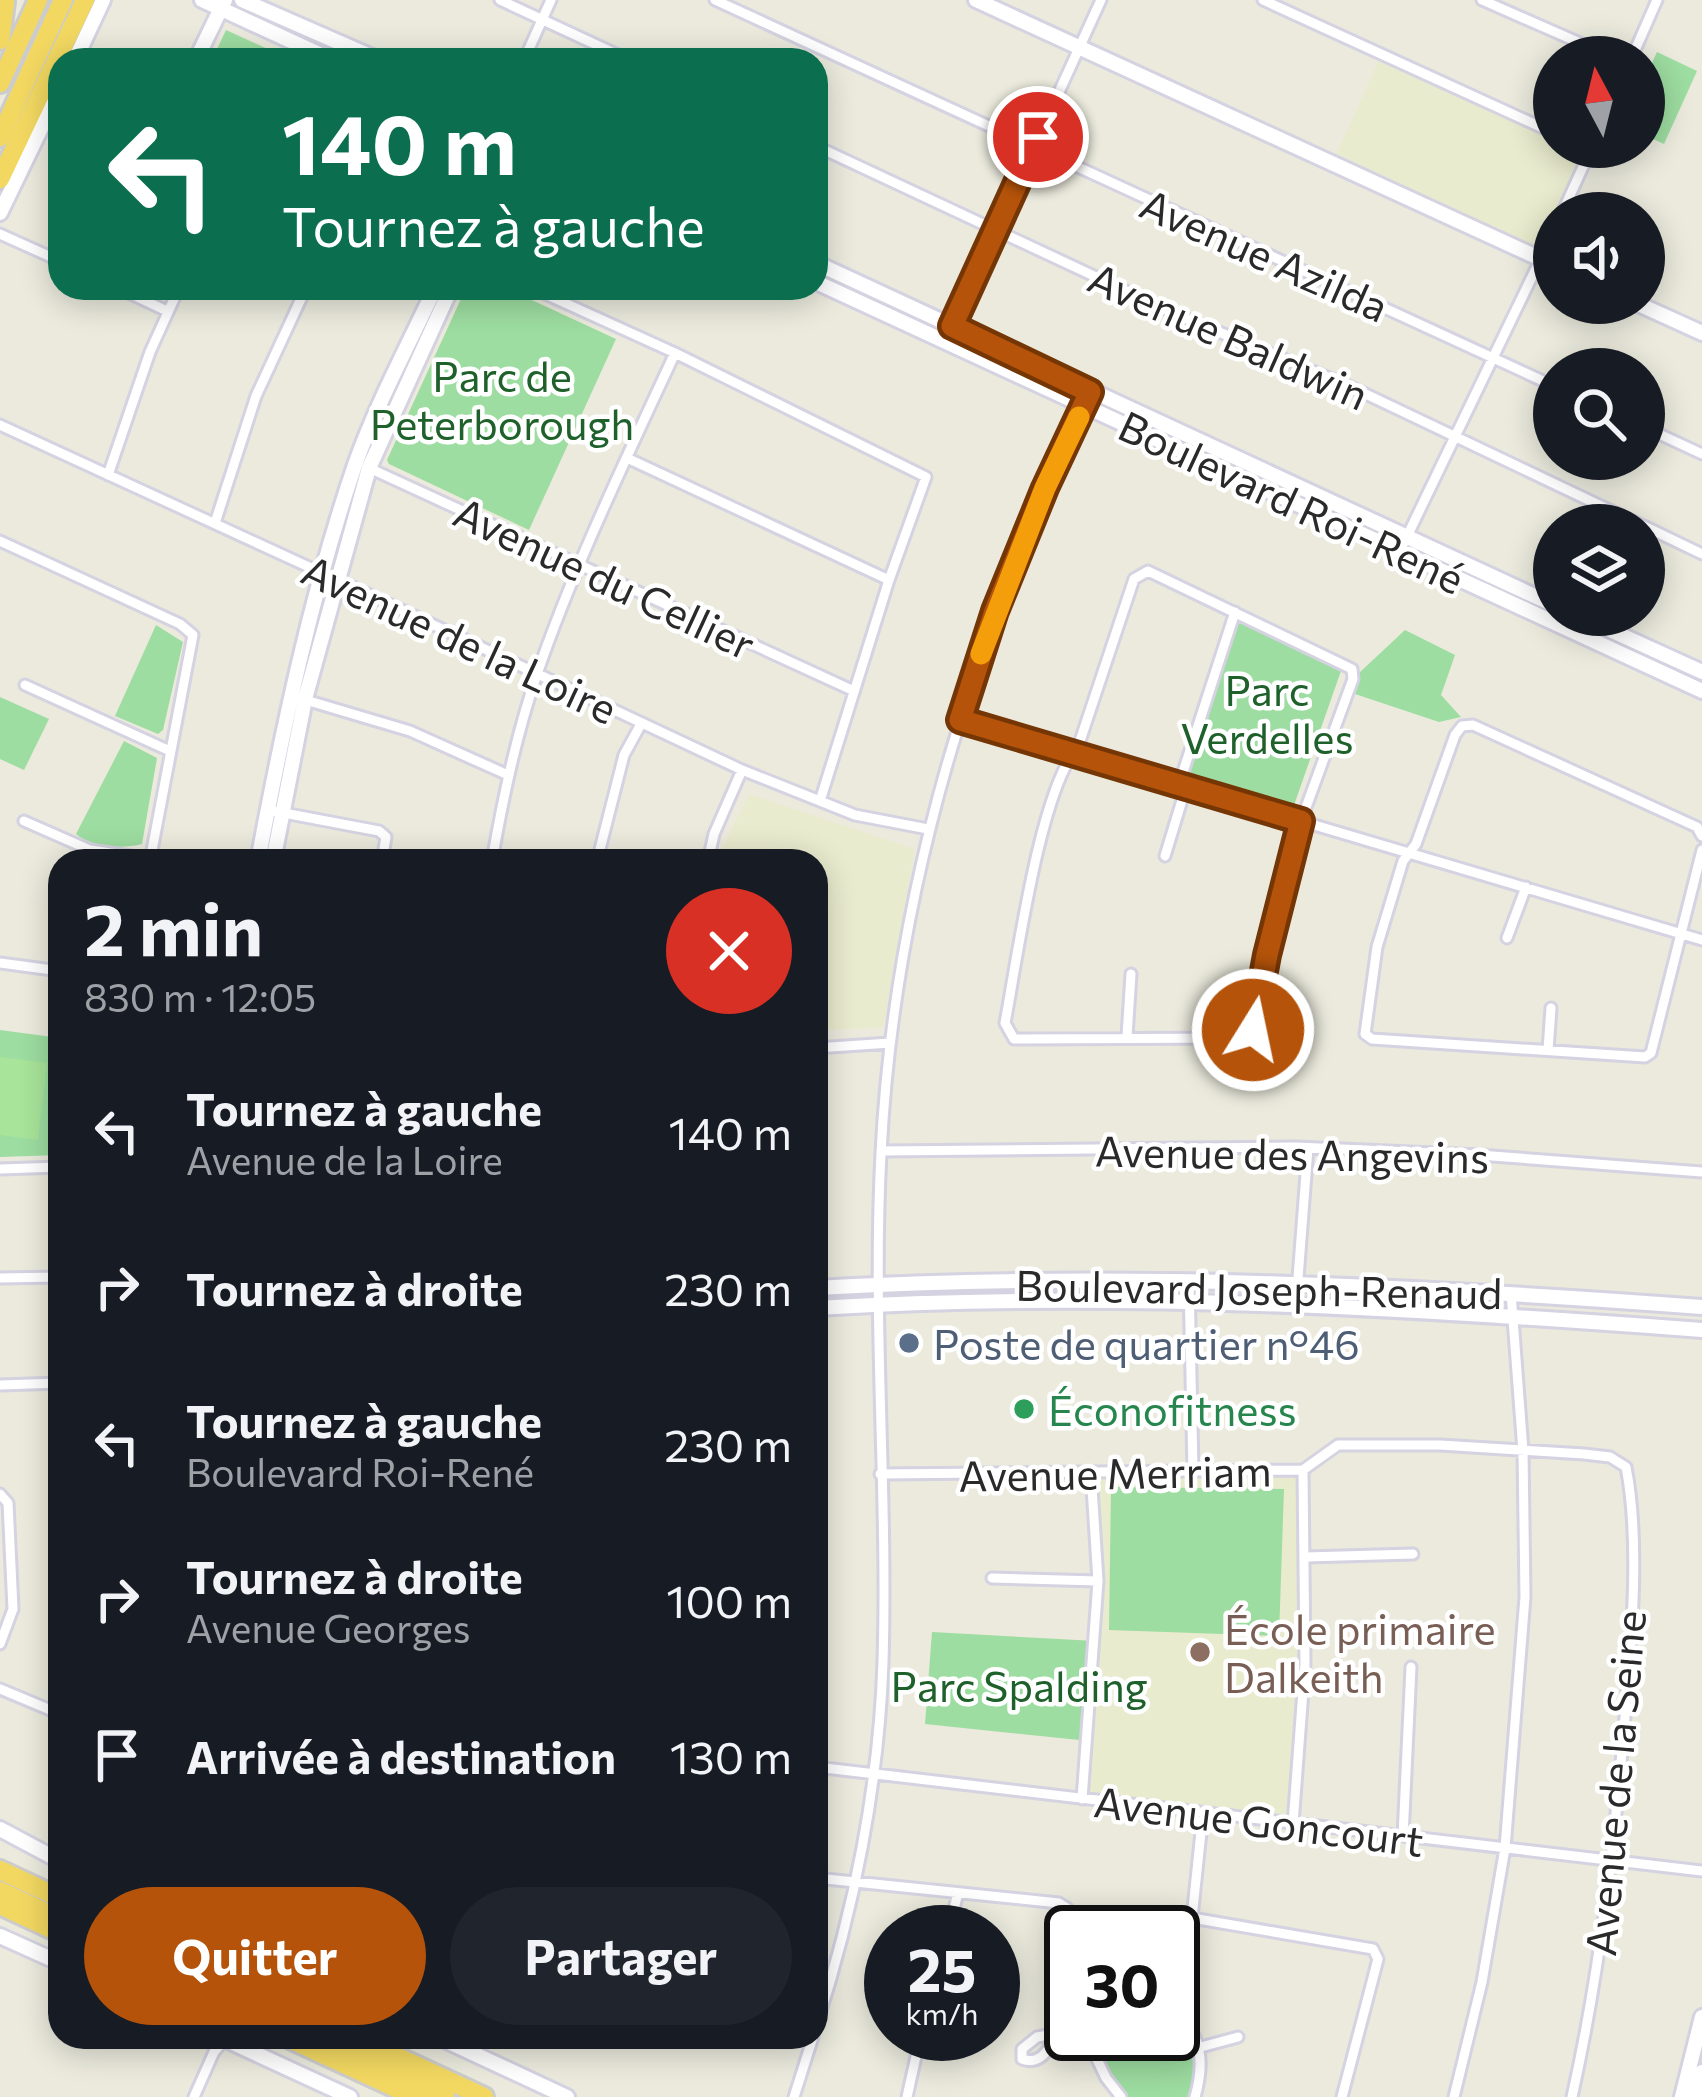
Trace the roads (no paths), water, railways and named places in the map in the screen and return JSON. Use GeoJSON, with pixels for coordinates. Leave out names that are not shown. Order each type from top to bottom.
{"type":"FeatureCollection","features":[{"type":"Feature","properties":{"kind":"highway"},"geometry":{"type":"LineString","coordinates":[[0,83],[38,0]]}},
{"type":"Feature","properties":{"kind":"highway"},"geometry":{"type":"LineString","coordinates":[[0,137],[63,0]]}},
{"type":"Feature","properties":{"kind":"highway"},"geometry":{"type":"LineString","coordinates":[[62,48],[85,0]]}},
{"type":"Feature","properties":{"kind":"highway"},"geometry":{"type":"LineString","coordinates":[[0,40],[4,5]]}},
{"type":"Feature","properties":{"kind":"highway"},"geometry":{"type":"LineString","coordinates":[[0,179],[48,78]]}},
{"type":"Feature","properties":{"kind":"highway"},"geometry":{"type":"LineString","coordinates":[[1,1875],[48,1893]]}},
{"type":"Feature","properties":{"kind":"highway"},"geometry":{"type":"LineString","coordinates":[[1,1875],[48,1910]]}},
{"type":"Feature","properties":{"kind":"highway"},"geometry":{"type":"LineString","coordinates":[[0,1905],[48,1927]]}},
{"type":"Feature","properties":{"kind":"highway"},"geometry":{"type":"LineString","coordinates":[[312,2049],[415,2097]]}},
{"type":"Feature","properties":{"kind":"highway"},"geometry":{"type":"LineString","coordinates":[[342,2049],[446,2097]]}},
{"type":"Feature","properties":{"kind":"highway"},"geometry":{"type":"LineString","coordinates":[[381,2049],[484,2097]]}},
{"type":"Feature","properties":{"kind":"street"},"geometry":{"type":"LineString","coordinates":[[81,48],[103,0]]}},
{"type":"Feature","properties":{"kind":"street"},"geometry":{"type":"LineString","coordinates":[[202,0],[221,3],[309,48]]}},
{"type":"Feature","properties":{"kind":"street"},"geometry":{"type":"LineString","coordinates":[[242,0],[353,48]]}},
{"type":"Feature","properties":{"kind":"street"},"geometry":{"type":"LineString","coordinates":[[282,0],[293,20]]}},
{"type":"Feature","properties":{"kind":"street"},"geometry":{"type":"LineString","coordinates":[[500,0],[603,48]]}},
{"type":"Feature","properties":{"kind":"street"},"geometry":{"type":"LineString","coordinates":[[529,48],[551,0]]}},
{"type":"Feature","properties":{"kind":"street","name":"Avenue Azilda"},"geometry":{"type":"LineString","coordinates":[[715,0],[818,48]]}},
{"type":"Feature","properties":{"kind":"street"},"geometry":{"type":"LineString","coordinates":[[976,0],[1533,255]]}},
{"type":"Feature","properties":{"kind":"street"},"geometry":{"type":"LineString","coordinates":[[945,341],[1101,0]]}},
{"type":"Feature","properties":{"kind":"street"},"geometry":{"type":"LineString","coordinates":[[1263,0],[1533,123]]}},
{"type":"Feature","properties":{"kind":"street"},"geometry":{"type":"LineString","coordinates":[[1481,0],[1564,36]]}},
{"type":"Feature","properties":{"kind":"street"},"geometry":{"type":"LineString","coordinates":[[1641,36],[1657,0]]}},
{"type":"Feature","properties":{"kind":"street"},"geometry":{"type":"LineString","coordinates":[[201,48],[221,3]]}},
{"type":"Feature","properties":{"kind":"street","name":"Avenue Azilda"},"geometry":{"type":"LineString","coordinates":[[828,53],[1533,376]]}},
{"type":"Feature","properties":{"kind":"street"},"geometry":{"type":"LineString","coordinates":[[0,213],[48,114]]}},
{"type":"Feature","properties":{"kind":"street","name":"Avenue Baldwin"},"geometry":{"type":"LineString","coordinates":[[828,152],[1597,504]]}},
{"type":"Feature","properties":{"kind":"street"},"geometry":{"type":"LineString","coordinates":[[0,234],[48,256]]}},
{"type":"Feature","properties":{"kind":"street","name":"Boulevard Roi-René"},"geometry":{"type":"LineString","coordinates":[[828,269],[1702,691]]}},
{"type":"Feature","properties":{"kind":"street","name":"Boulevard Roi-René"},"geometry":{"type":"LineString","coordinates":[[828,287],[1088,398]]}},
{"type":"Feature","properties":{"kind":"street"},"geometry":{"type":"LineString","coordinates":[[1403,544],[1533,289]]}},
{"type":"Feature","properties":{"kind":"street"},"geometry":{"type":"LineString","coordinates":[[144,300],[167,311]]}},
{"type":"Feature","properties":{"kind":"street"},"geometry":{"type":"LineString","coordinates":[[108,475],[135,391],[172,300]]}},
{"type":"Feature","properties":{"kind":"street"},"geometry":{"type":"LineString","coordinates":[[215,523],[256,396],[300,300]]}},
{"type":"Feature","properties":{"kind":"street"},"geometry":{"type":"LineString","coordinates":[[262,849],[329,576],[362,465],[430,300]]}},
{"type":"Feature","properties":{"kind":"street"},"geometry":{"type":"LineString","coordinates":[[362,465],[445,300]]}},
{"type":"Feature","properties":{"kind":"street"},"geometry":{"type":"LineString","coordinates":[[558,300],[926,477],[820,801]]}},
{"type":"Feature","properties":{"kind":"street"},"geometry":{"type":"LineString","coordinates":[[1665,317],[1702,334]]}},
{"type":"Feature","properties":{"kind":"street"},"geometry":{"type":"LineString","coordinates":[[493,849],[508,775],[537,674],[579,564],[675,353]]}},
{"type":"Feature","properties":{"kind":"street"},"geometry":{"type":"LineString","coordinates":[[828,1981],[854,1882],[874,1774],[883,1662],[876,1304],[890,1043],[928,829],[960,720],[995,611],[1088,398]]}},
{"type":"Feature","properties":{"kind":"street","name":"Avenue de la Loire"},"geometry":{"type":"LineString","coordinates":[[0,425],[742,770],[855,814],[928,829]]}},
{"type":"Feature","properties":{"kind":"street"},"geometry":{"type":"LineString","coordinates":[[1665,437],[1702,454]]}},
{"type":"Feature","properties":{"kind":"street"},"geometry":{"type":"LineString","coordinates":[[627,458],[889,580]]}},
{"type":"Feature","properties":{"kind":"street","name":"Avenue du Cellier"},"geometry":{"type":"LineString","coordinates":[[362,465],[854,692]]}},
{"type":"Feature","properties":{"kind":"street","name":"Avenue Baldwin"},"geometry":{"type":"LineString","coordinates":[[1665,536],[1702,554]]}},
{"type":"Feature","properties":{"kind":"street"},"geometry":{"type":"LineString","coordinates":[[0,541],[188,629],[194,642],[153,849]]}},
{"type":"Feature","properties":{"kind":"street","name":"Boulevard Roi-René"},"geometry":{"type":"LineString","coordinates":[[1403,544],[1533,596]]}},
{"type":"Feature","properties":{"kind":"street"},"geometry":{"type":"LineString","coordinates":[[1148,571],[1352,669],[1352,682],[1301,821],[1253,1030],[1241,1037],[1014,1039],[1005,1023],[1036,859],[1064,762],[1072,753],[1140,572],[1148,571]]}},
{"type":"Feature","properties":{"kind":"street"},"geometry":{"type":"LineString","coordinates":[[1165,856],[1183,797],[1182,775],[1235,612]]}},
{"type":"Feature","properties":{"kind":"street"},"geometry":{"type":"LineString","coordinates":[[1623,636],[1702,672]]}},
{"type":"Feature","properties":{"kind":"street"},"geometry":{"type":"LineString","coordinates":[[26,685],[170,751]]}},
{"type":"Feature","properties":{"kind":"street"},"geometry":{"type":"LineString","coordinates":[[299,697],[410,731],[508,775]]}},
{"type":"Feature","properties":{"kind":"street"},"geometry":{"type":"LineString","coordinates":[[960,720],[1702,940]]}},
{"type":"Feature","properties":{"kind":"street"},"geometry":{"type":"LineString","coordinates":[[600,849],[623,755],[641,724]]}},
{"type":"Feature","properties":{"kind":"street"},"geometry":{"type":"LineString","coordinates":[[1702,836],[1697,827],[1473,725],[1462,726],[1455,734],[1417,844],[1403,861],[1377,947],[1366,1034],[1372,1039],[1651,1054],[1702,850]]}},
{"type":"Feature","properties":{"kind":"street"},"geometry":{"type":"LineString","coordinates":[[711,849],[742,770]]}},
{"type":"Feature","properties":{"kind":"street"},"geometry":{"type":"LineString","coordinates":[[273,849],[275,811]]}},
{"type":"Feature","properties":{"kind":"street"},"geometry":{"type":"LineString","coordinates":[[275,811],[379,832],[386,837],[384,849]]}},
{"type":"Feature","properties":{"kind":"street"},"geometry":{"type":"LineString","coordinates":[[24,820],[88,849]]}},
{"type":"Feature","properties":{"kind":"street"},"geometry":{"type":"LineString","coordinates":[[1508,938],[1526,887]]}},
{"type":"Feature","properties":{"kind":"street"},"geometry":{"type":"LineString","coordinates":[[0,963],[48,969]]}},
{"type":"Feature","properties":{"kind":"street"},"geometry":{"type":"LineString","coordinates":[[1127,1036],[1131,974]]}},
{"type":"Feature","properties":{"kind":"street"},"geometry":{"type":"LineString","coordinates":[[1548,1050],[1551,1008]]}},
{"type":"Feature","properties":{"kind":"street"},"geometry":{"type":"LineString","coordinates":[[828,1047],[890,1043]]}},
{"type":"Feature","properties":{"kind":"street"},"geometry":{"type":"LineString","coordinates":[[1296,1304],[1308,1148]]}},
{"type":"Feature","properties":{"kind":"street","name":"Avenue des Angevins"},"geometry":{"type":"LineString","coordinates":[[881,1150],[1308,1148],[1702,1172]]}},
{"type":"Feature","properties":{"kind":"street"},"geometry":{"type":"LineString","coordinates":[[0,1168],[48,1167]]}},
{"type":"Feature","properties":{"kind":"street"},"geometry":{"type":"LineString","coordinates":[[0,1278],[48,1277]]}},
{"type":"Feature","properties":{"kind":"street"},"geometry":{"type":"LineString","coordinates":[[1072,1280],[1072,1301]]}},
{"type":"Feature","properties":{"kind":"street","name":"Boulevard Joseph-Renaud"},"geometry":{"type":"LineString","coordinates":[[828,1287],[1072,1280],[1297,1282],[1702,1307]]}},
{"type":"Feature","properties":{"kind":"street"},"geometry":{"type":"LineString","coordinates":[[1189,1280],[1193,1471]]}},
{"type":"Feature","properties":{"kind":"street"},"geometry":{"type":"LineString","coordinates":[[964,1283],[965,1302]]}},
{"type":"Feature","properties":{"kind":"street"},"geometry":{"type":"LineString","coordinates":[[1454,2097],[1482,1982],[1505,1848],[1525,1597],[1523,1451],[1511,1293]]}},
{"type":"Feature","properties":{"kind":"street","name":"Boulevard Joseph-Renaud"},"geometry":{"type":"LineString","coordinates":[[828,1307],[1189,1301],[1702,1330]]}},
{"type":"Feature","properties":{"kind":"street"},"geometry":{"type":"LineString","coordinates":[[0,1385],[48,1384]]}},
{"type":"Feature","properties":{"kind":"street","name":"Avenue Merriam"},"geometry":{"type":"LineString","coordinates":[[880,1474],[1303,1470],[1338,1445],[1440,1444],[1610,1457],[1626,1467]]}},
{"type":"Feature","properties":{"kind":"street","name":"Avenue de la Seine"},"geometry":{"type":"LineString","coordinates":[[1571,2097],[1594,1997],[1613,1861],[1632,1630],[1626,1467]]}},
{"type":"Feature","properties":{"kind":"street"},"geometry":{"type":"LineString","coordinates":[[1293,1824],[1305,1664],[1303,1470]]}},
{"type":"Feature","properties":{"kind":"street"},"geometry":{"type":"LineString","coordinates":[[1082,1799],[1098,1581],[1091,1472]]}},
{"type":"Feature","properties":{"kind":"street"},"geometry":{"type":"LineString","coordinates":[[0,1494],[8,1503],[13,1609],[0,1644]]}},
{"type":"Feature","properties":{"kind":"street"},"geometry":{"type":"LineString","coordinates":[[1306,1557],[1413,1554]]}},
{"type":"Feature","properties":{"kind":"street"},"geometry":{"type":"LineString","coordinates":[[992,1577],[1098,1581]]}},
{"type":"Feature","properties":{"kind":"street"},"geometry":{"type":"LineString","coordinates":[[1403,1836],[1412,1667]]}},
{"type":"Feature","properties":{"kind":"street"},"geometry":{"type":"LineString","coordinates":[[0,1688],[48,1709]]}},
{"type":"Feature","properties":{"kind":"street","name":"Avenue Goncourt"},"geometry":{"type":"LineString","coordinates":[[828,1768],[1702,1871]]}},
{"type":"Feature","properties":{"kind":"street"},"geometry":{"type":"LineString","coordinates":[[1193,1905],[1204,1813]]}},
{"type":"Feature","properties":{"kind":"street"},"geometry":{"type":"LineString","coordinates":[[0,1828],[48,1854]]}},
{"type":"Feature","properties":{"kind":"street"},"geometry":{"type":"LineString","coordinates":[[828,1879],[1062,1905]]}},
{"type":"Feature","properties":{"kind":"street"},"geometry":{"type":"LineString","coordinates":[[955,1905],[958,1893]]}},
{"type":"Feature","properties":{"kind":"street"},"geometry":{"type":"LineString","coordinates":[[1200,1919],[1373,1948],[1378,1959],[1342,2097]]}},
{"type":"Feature","properties":{"kind":"street"},"geometry":{"type":"LineString","coordinates":[[0,1936],[48,1958]]}},
{"type":"Feature","properties":{"kind":"street"},"geometry":{"type":"LineString","coordinates":[[1682,2097],[1702,2018]]}},
{"type":"Feature","properties":{"kind":"street"},"geometry":{"type":"LineString","coordinates":[[1195,2097],[1201,2047],[1238,2037]]}},
{"type":"Feature","properties":{"kind":"street"},"geometry":{"type":"LineString","coordinates":[[194,2097],[216,2049]]}},
{"type":"Feature","properties":{"kind":"street"},"geometry":{"type":"LineString","coordinates":[[246,2049],[350,2097]]}},
{"type":"Feature","properties":{"kind":"street"},"geometry":{"type":"LineString","coordinates":[[464,2049],[566,2097]]}},
{"type":"Feature","properties":{"kind":"street"},"geometry":{"type":"LineString","coordinates":[[794,2097],[809,2049]]}},
{"type":"Feature","properties":{"kind":"street"},"geometry":{"type":"LineString","coordinates":[[907,2097],[914,2061]]}},
{"type":"Feature","properties":{"kind":"street"},"geometry":{"type":"LineString","coordinates":[[1100,2061],[1120,2097]]}},
{"type":"Feature","properties":{"kind":"street"},"geometry":{"type":"LineString","coordinates":[[1696,2097],[1702,2072]]}},
{"type":"Feature","properties":{"kind":"place","name":"Poste de quartier n°46"},"geometry":{"type":"Point","coordinates":[909,1343]}},
{"type":"Feature","properties":{"kind":"place","name":"Éconofitness"},"geometry":{"type":"Point","coordinates":[1024,1409]}},
{"type":"Feature","properties":{"kind":"place","name":"École primaire Dalkeith"},"geometry":{"type":"Point","coordinates":[1200,1652]}},
{"type":"Feature","properties":{"kind":"park label","name":"Parc de Peterborough"},"geometry":{"type":"Point","coordinates":[502,399]}},
{"type":"Feature","properties":{"kind":"park label","name":"Parc Verdelles"},"geometry":{"type":"Point","coordinates":[1267,713]}},
{"type":"Feature","properties":{"kind":"park label","name":"Parc Spalding"},"geometry":{"type":"Point","coordinates":[1019,1685]}}]}
